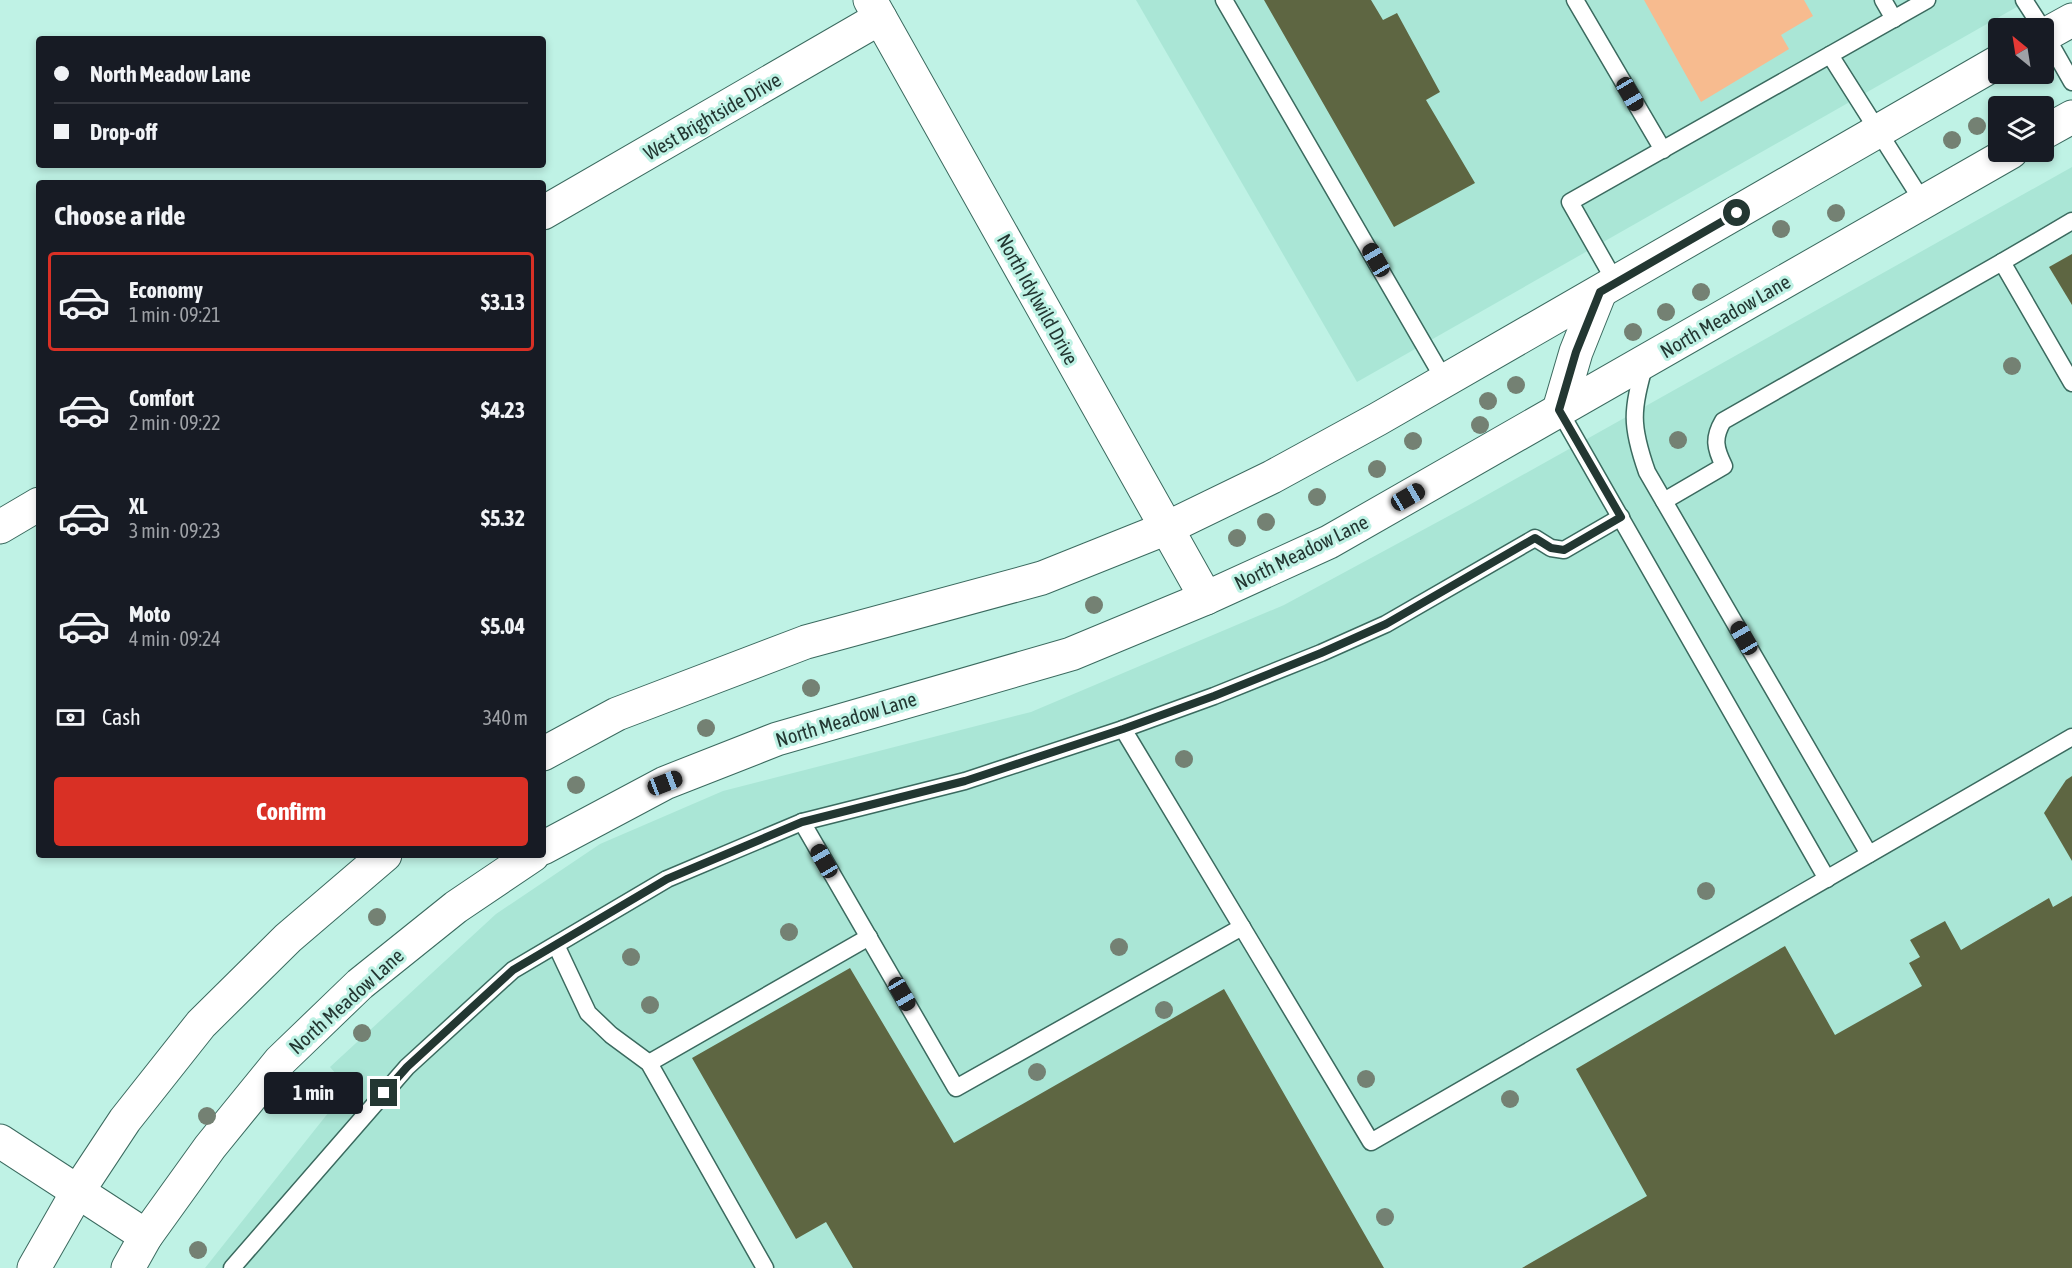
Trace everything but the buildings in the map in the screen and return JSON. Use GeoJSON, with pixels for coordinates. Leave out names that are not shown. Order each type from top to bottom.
{"type":"FeatureCollection","features":[{"type":"Feature","properties":{"kind":"street","name":"West Brightside Drive"},"geometry":{"type":"LineString","coordinates":[[546,211],[875,9]]}},
{"type":"Feature","properties":{"kind":"street","name":"North Idylwild Drive"},"geometry":{"type":"LineString","coordinates":[[875,9],[1206,598]]}},
{"type":"Feature","properties":{"kind":"street"},"geometry":{"type":"LineString","coordinates":[[546,751],[617,714],[806,642],[1042,578],[1167,528],[1272,477],[1445,381],[1988,68]]}},
{"type":"Feature","properties":{"kind":"street"},"geometry":{"type":"LineString","coordinates":[[2054,127],[2072,117]]}},
{"type":"Feature","properties":{"kind":"street","name":"North Meadow Lane"},"geometry":{"type":"LineString","coordinates":[[546,846],[665,783],[777,739],[1071,654],[1206,598],[1329,542],[1993,162]]}},
{"type":"Feature","properties":{"kind":"street"},"geometry":{"type":"LineString","coordinates":[[1559,410],[1576,352],[1608,287]]}},
{"type":"Feature","properties":{"kind":"street"},"geometry":{"type":"LineString","coordinates":[[0,526],[36,506]]}},
{"type":"Feature","properties":{"kind":"street"},"geometry":{"type":"LineString","coordinates":[[34,1268],[78,1191],[125,1120],[201,1024],[288,938],[381,858]]}},
{"type":"Feature","properties":{"kind":"street","name":"North Meadow Lane"},"geometry":{"type":"LineString","coordinates":[[128,1268],[146,1236],[210,1147],[280,1061],[360,984],[456,907],[529,858]]}},
{"type":"Feature","properties":{"kind":"street"},"geometry":{"type":"LineString","coordinates":[[0,1141],[146,1236]]}},
{"type":"Feature","properties":{"kind":"lane"},"geometry":{"type":"LineString","coordinates":[[1224,0],[1445,381]]}},
{"type":"Feature","properties":{"kind":"lane"},"geometry":{"type":"LineString","coordinates":[[1575,0],[1663,150]]}},
{"type":"Feature","properties":{"kind":"lane"},"geometry":{"type":"LineString","coordinates":[[1883,0],[1894,19]]}},
{"type":"Feature","properties":{"kind":"lane"},"geometry":{"type":"LineString","coordinates":[[1608,287],[1570,202],[1927,0]]}},
{"type":"Feature","properties":{"kind":"lane"},"geometry":{"type":"LineString","coordinates":[[2024,0],[2039,18]]}},
{"type":"Feature","properties":{"kind":"lane"},"geometry":{"type":"LineString","coordinates":[[2054,41],[2072,82]]}},
{"type":"Feature","properties":{"kind":"lane"},"geometry":{"type":"LineString","coordinates":[[1830,55],[1923,202]]}},
{"type":"Feature","properties":{"kind":"lane"},"geometry":{"type":"LineString","coordinates":[[1664,501],[1724,466],[1715,449],[1716,434],[1723,421],[2072,221]]}},
{"type":"Feature","properties":{"kind":"lane"},"geometry":{"type":"LineString","coordinates":[[2002,262],[2072,382]]}},
{"type":"Feature","properties":{"kind":"lane"},"geometry":{"type":"LineString","coordinates":[[1646,361],[1634,405],[1635,439],[1647,472],[1869,854]]}},
{"type":"Feature","properties":{"kind":"lane"},"geometry":{"type":"LineString","coordinates":[[1559,410],[1827,879]]}},
{"type":"Feature","properties":{"kind":"lane"},"geometry":{"type":"LineString","coordinates":[[232,1268],[407,1067],[513,970],[667,879],[802,822],[965,781],[1123,729],[1310,657],[1386,624],[1535,538],[1551,548],[1564,550],[1621,517]]}},
{"type":"Feature","properties":{"kind":"lane"},"geometry":{"type":"LineString","coordinates":[[1123,729],[1371,1142],[2072,737]]}},
{"type":"Feature","properties":{"kind":"lane"},"geometry":{"type":"LineString","coordinates":[[802,822],[956,1088],[1242,927]]}},
{"type":"Feature","properties":{"kind":"lane"},"geometry":{"type":"LineString","coordinates":[[649,1063],[869,937]]}},
{"type":"Feature","properties":{"kind":"lane"},"geometry":{"type":"LineString","coordinates":[[556,945],[588,1013],[611,1035],[649,1063],[765,1268]]}},
{"type":"Feature","properties":{"kind":"shaded area"},"geometry":{"type":"Polygon","coordinates":[[[1136,0],[2029,0],[1997,18],[1988,18],[1988,23],[1357,382],[1136,0]]]}},
{"type":"Feature","properties":{"kind":"shaded area"},"geometry":{"type":"Polygon","coordinates":[[[1644,0],[1804,0],[1813,16],[1781,35],[1789,49],[1701,102],[1644,0]]]}},
{"type":"Feature","properties":{"kind":"shaded area"},"geometry":{"type":"Polygon","coordinates":[[[2072,167],[2072,1268],[205,1268],[348,1088],[330,1067],[496,914],[600,844],[723,791],[1031,712],[1284,605],[1469,505],[2072,167]]]}},
{"type":"Feature","properties":{"kind":"route"},"geometry":{"type":"LineString","coordinates":[[384,1093],[407,1067],[513,970],[667,879],[802,822],[965,781],[1123,729],[1214,696],[1386,624],[1535,538],[1551,548],[1564,550],[1621,517],[1559,410],[1576,352],[1600,292],[1737,213]]}}]}
